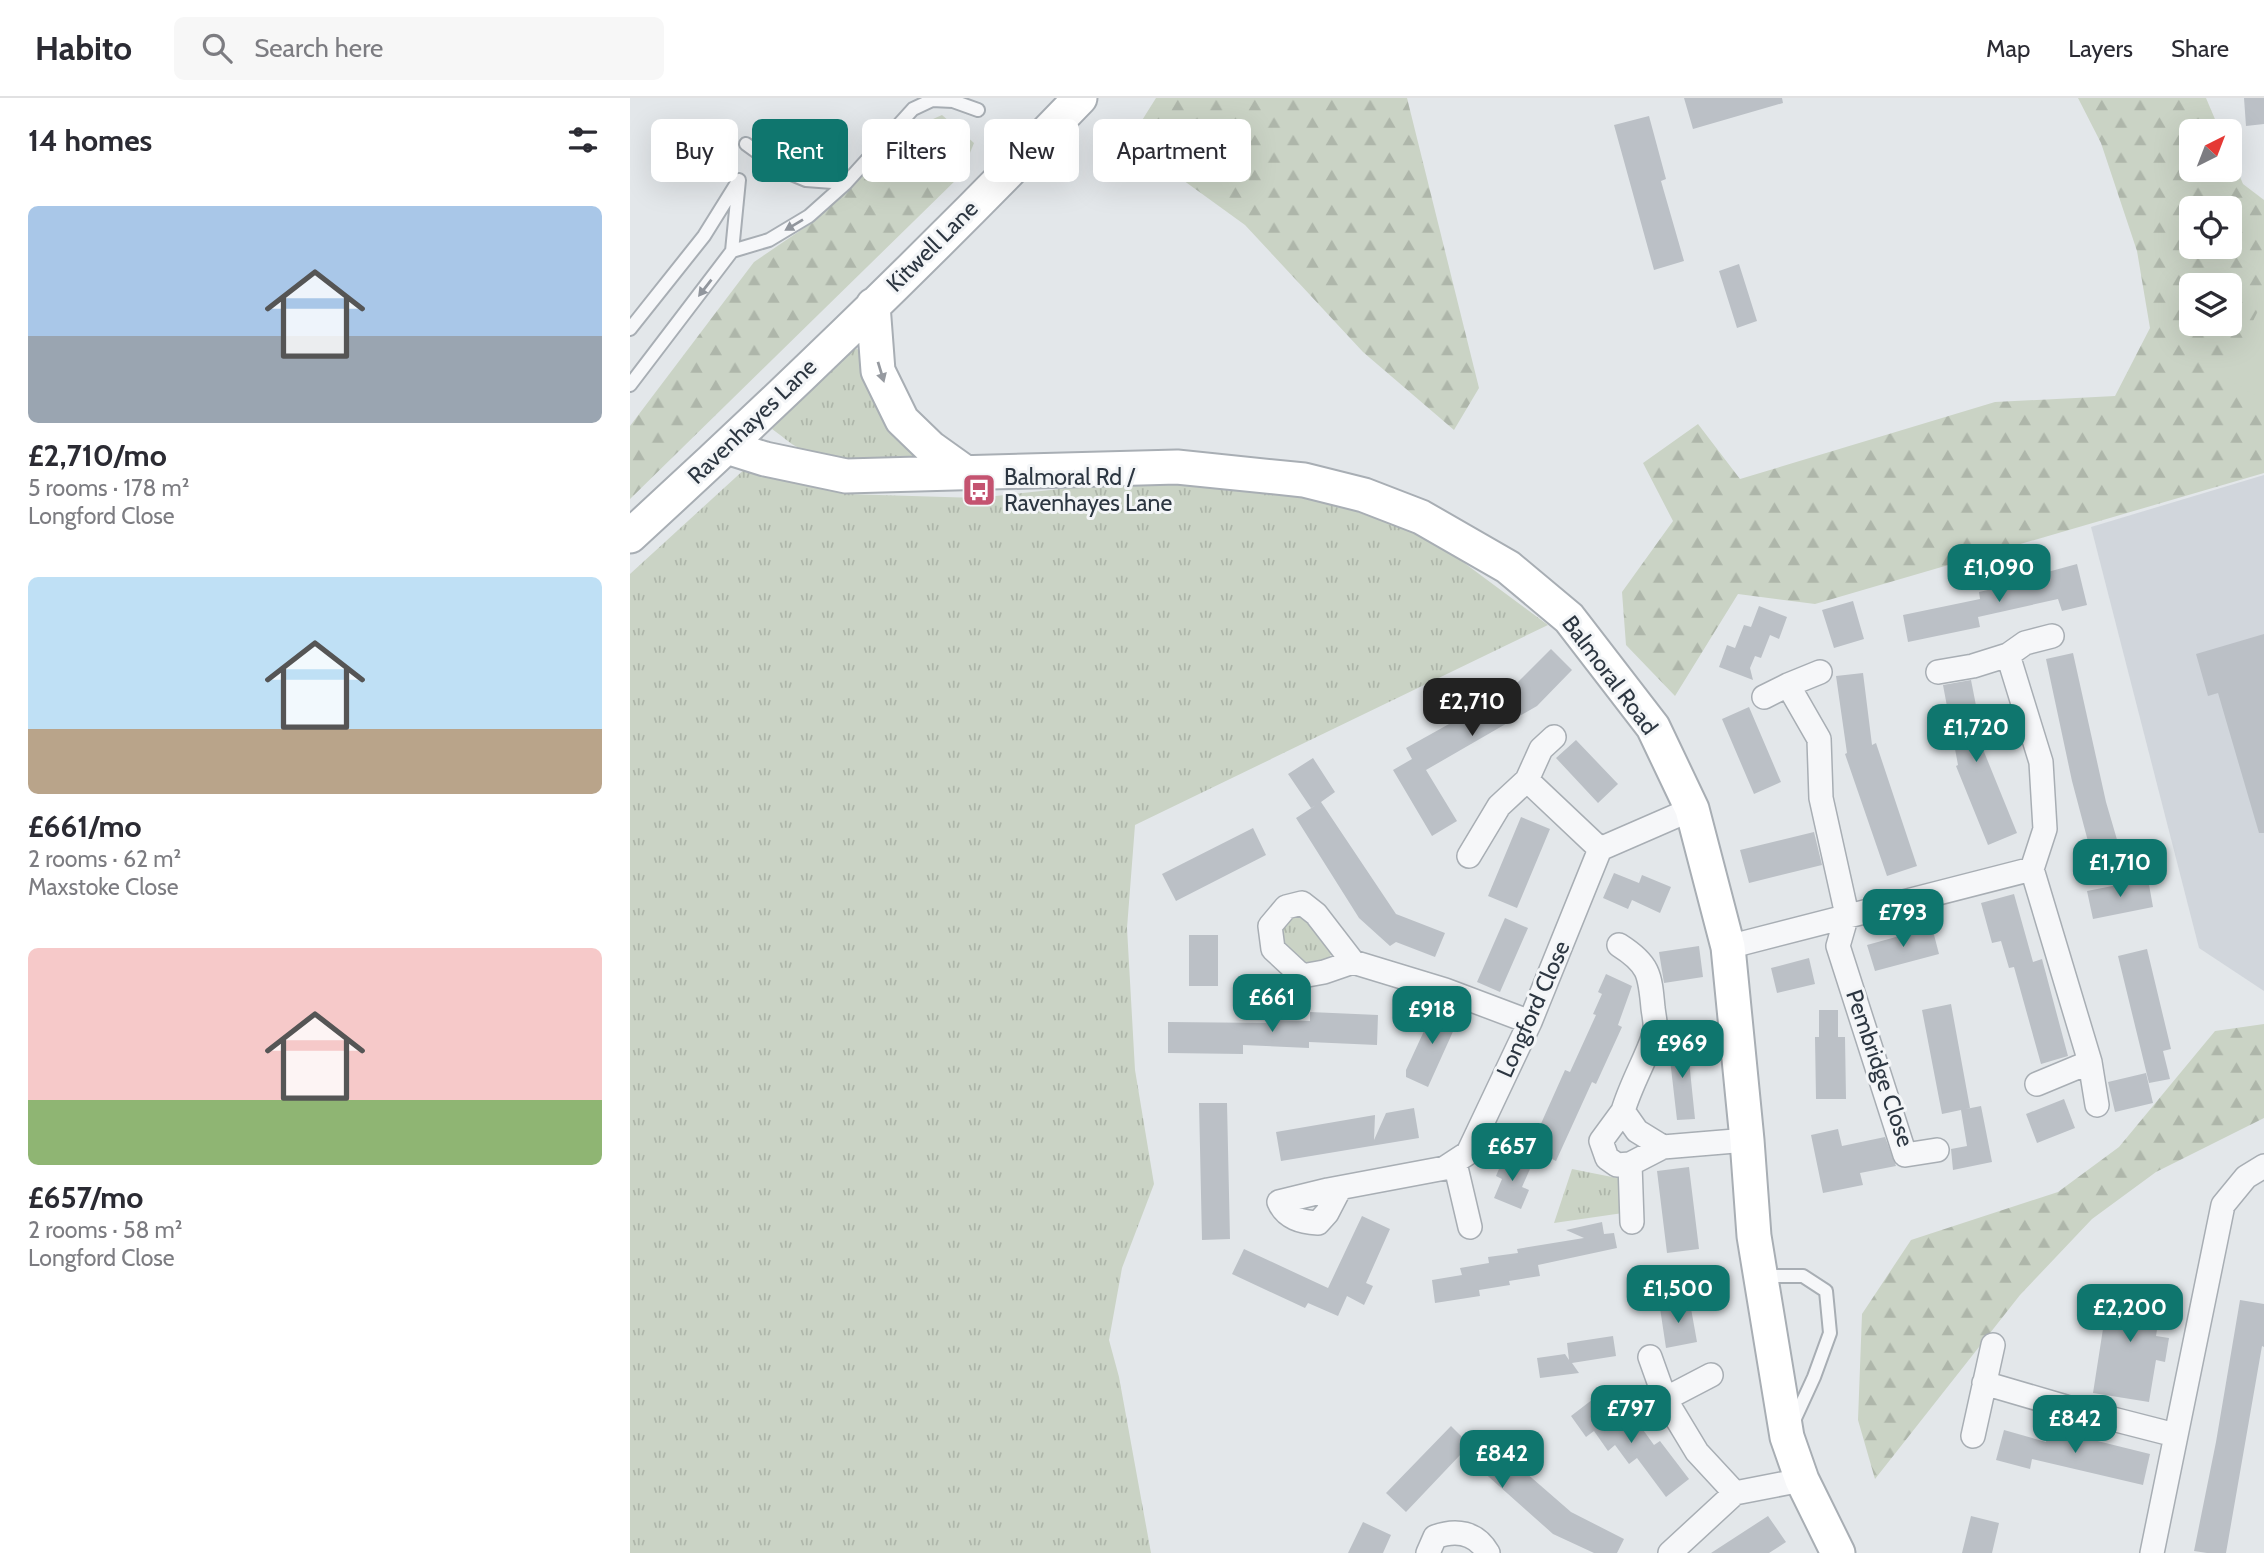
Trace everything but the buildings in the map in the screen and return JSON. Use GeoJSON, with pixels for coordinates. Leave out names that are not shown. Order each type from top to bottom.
{"type":"FeatureCollection","features":[{"type":"Feature","properties":{"kind":"street","name":"Kitwell Lane"},"geometry":{"type":"LineString","coordinates":[[873,305],[1080,98]]}},
{"type":"Feature","properties":{"kind":"street","name":"Ravenhayes Lane"},"geometry":{"type":"LineString","coordinates":[[630,536],[727,447],[873,305]]}},
{"type":"Feature","properties":{"kind":"street"},"geometry":{"type":"LineString","coordinates":[[873,305],[878,371],[902,420],[931,448],[966,472]]}},
{"type":"Feature","properties":{"kind":"street","name":"Balmoral Road"},"geometry":{"type":"LineString","coordinates":[[727,447],[765,459],[846,476],[1177,467],[1304,480],[1364,495],[1421,517],[1508,567],[1569,618],[1653,727],[1692,809],[1728,947],[1754,1236],[1787,1437],[1802,1480],[1838,1553]]}},
{"type":"Feature","properties":{"kind":"street"},"geometry":{"type":"LineString","coordinates":[[1938,672],[1973,666],[2008,655],[2025,643],[2052,636]]}},
{"type":"Feature","properties":{"kind":"street"},"geometry":{"type":"LineString","coordinates":[[2008,655],[2041,762],[2045,829],[2032,869],[2090,1062],[2097,1105]]}},
{"type":"Feature","properties":{"kind":"street"},"geometry":{"type":"LineString","coordinates":[[1764,697],[1820,672]]}},
{"type":"Feature","properties":{"kind":"street","name":"Pembridge Close"},"geometry":{"type":"LineString","coordinates":[[1788,685],[1819,739],[1821,798],[1847,915],[1838,946],[1905,1155],[1937,1150]]}},
{"type":"Feature","properties":{"kind":"street"},"geometry":{"type":"LineString","coordinates":[[1469,856],[1499,806],[1527,780],[1541,749],[1554,737]]}},
{"type":"Feature","properties":{"kind":"street"},"geometry":{"type":"LineString","coordinates":[[1527,780],[1600,849],[1692,809]]}},
{"type":"Feature","properties":{"kind":"street","name":"Longford Close"},"geometry":{"type":"LineString","coordinates":[[1455,1163],[1468,1153],[1530,1022],[1600,849]]}},
{"type":"Feature","properties":{"kind":"street"},"geometry":{"type":"LineString","coordinates":[[1728,947],[2032,869]]}},
{"type":"Feature","properties":{"kind":"street"},"geometry":{"type":"LineString","coordinates":[[1619,945],[1637,957],[1647,971],[1651,982],[1656,1032],[1628,1093],[1623,1111],[1601,1141],[1608,1158],[1617,1165],[1630,1164],[1663,1147],[1747,1140]]}},
{"type":"Feature","properties":{"kind":"street"},"geometry":{"type":"LineString","coordinates":[[1353,962],[1444,990],[1530,1022]]}},
{"type":"Feature","properties":{"kind":"street"},"geometry":{"type":"LineString","coordinates":[[2038,1084],[2090,1062]]}},
{"type":"Feature","properties":{"kind":"street"},"geometry":{"type":"LineString","coordinates":[[1623,1111],[1637,1131],[1663,1147]]}},
{"type":"Feature","properties":{"kind":"street"},"geometry":{"type":"LineString","coordinates":[[1340,1188],[1445,1168],[1455,1163],[1470,1227]]}},
{"type":"Feature","properties":{"kind":"street"},"geometry":{"type":"LineString","coordinates":[[1630,1164],[1632,1223]]}},
{"type":"Feature","properties":{"kind":"street"},"geometry":{"type":"LineString","coordinates":[[2152,1553],[2223,1205],[2246,1177],[2264,1166]]}},
{"type":"Feature","properties":{"kind":"street"},"geometry":{"type":"LineString","coordinates":[[1973,1436],[1993,1345]]}},
{"type":"Feature","properties":{"kind":"street"},"geometry":{"type":"LineString","coordinates":[[1650,1357],[1665,1399],[1697,1452],[1735,1493]]}},
{"type":"Feature","properties":{"kind":"street"},"geometry":{"type":"LineString","coordinates":[[1665,1399],[1711,1375]]}},
{"type":"Feature","properties":{"kind":"street"},"geometry":{"type":"LineString","coordinates":[[1984,1383],[2175,1435]]}},
{"type":"Feature","properties":{"kind":"street"},"geometry":{"type":"LineString","coordinates":[[1670,1553],[1735,1493],[1802,1480]]}},
{"type":"Feature","properties":{"kind":"street"},"geometry":{"type":"LineString","coordinates":[[1428,1553],[1435,1537],[1451,1531],[1473,1536],[1488,1553]]}},
{"type":"Feature","properties":{"kind":"lane"},"geometry":{"type":"LineString","coordinates":[[732,251],[769,240],[809,216],[846,183],[913,108],[932,100],[953,101],[978,110]]}},
{"type":"Feature","properties":{"kind":"lane"},"geometry":{"type":"LineString","coordinates":[[747,144],[782,170],[806,180],[846,183]]}},
{"type":"Feature","properties":{"kind":"lane"},"geometry":{"type":"LineString","coordinates":[[630,329],[704,236],[739,180],[732,251],[630,385]]}},
{"type":"Feature","properties":{"kind":"lane"},"geometry":{"type":"LineString","coordinates":[[1759,1276],[1803,1276],[1826,1292],[1830,1334],[1787,1437]]}},
{"type":"Feature","properties":{"kind":"shaded area"},"geometry":{"type":"Polygon","coordinates":[[[2264,475],[2264,991],[2199,948],[2091,527],[2264,475]]]}},
{"type":"Feature","properties":{"kind":"green space"},"geometry":{"type":"Polygon","coordinates":[[[1156,98],[1407,98],[1479,388],[1454,430],[1363,352],[1245,225],[1186,182],[1251,182],[1251,119],[1143,119],[1156,98]]]}},
{"type":"Feature","properties":{"kind":"green space"},"geometry":{"type":"Polygon","coordinates":[[[2078,98],[2206,98],[2215,119],[2179,119],[2179,182],[2242,182],[2264,200],[2264,473],[1815,604],[1738,594],[1675,696],[1626,645],[1622,592],[1673,521],[1643,463],[1698,424],[1740,479],[1995,402],[2115,396],[2150,328],[2137,251],[2101,143],[2078,98]]]}},
{"type":"Feature","properties":{"kind":"green space"},"geometry":{"type":"Polygon","coordinates":[[[862,177],[862,182],[954,182],[630,499],[630,426],[754,262],[817,219],[862,177]]]}},
{"type":"Feature","properties":{"kind":"green space"},"geometry":{"type":"Polygon","coordinates":[[[2264,299],[2264,401],[2225,377],[2264,299]]]}},
{"type":"Feature","properties":{"kind":"green space"},"geometry":{"type":"Polygon","coordinates":[[[855,347],[869,360],[936,460],[866,462],[832,459],[799,448],[772,429],[855,347]]]}},
{"type":"Feature","properties":{"kind":"green space"},"geometry":{"type":"Polygon","coordinates":[[[747,467],[846,494],[978,498],[1169,477],[1300,491],[1432,539],[1548,625],[1135,825],[1127,928],[1135,1070],[1154,1184],[1122,1268],[1109,1340],[1119,1377],[1151,1553],[630,1553],[630,574],[747,467]]]}},
{"type":"Feature","properties":{"kind":"green space"},"geometry":{"type":"Polygon","coordinates":[[[1300,912],[1334,949],[1329,958],[1316,969],[1282,954],[1281,929],[1300,912]]]}},
{"type":"Feature","properties":{"kind":"green space"},"geometry":{"type":"Polygon","coordinates":[[[2264,1024],[2264,1118],[2156,1172],[2092,1219],[2020,1295],[1875,1479],[1858,1420],[1862,1314],[1911,1240],[2058,1192],[2119,1147],[2215,1031],[2264,1024]]]}},
{"type":"Feature","properties":{"kind":"green space"},"geometry":{"type":"Polygon","coordinates":[[[1572,1169],[1622,1179],[1623,1213],[1554,1223],[1572,1169]]]}},
{"type":"Feature","properties":{"kind":"place","name":"Balmoral Rd / Ravenhayes Lane"},"geometry":{"type":"Point","coordinates":[979,490]}}]}
